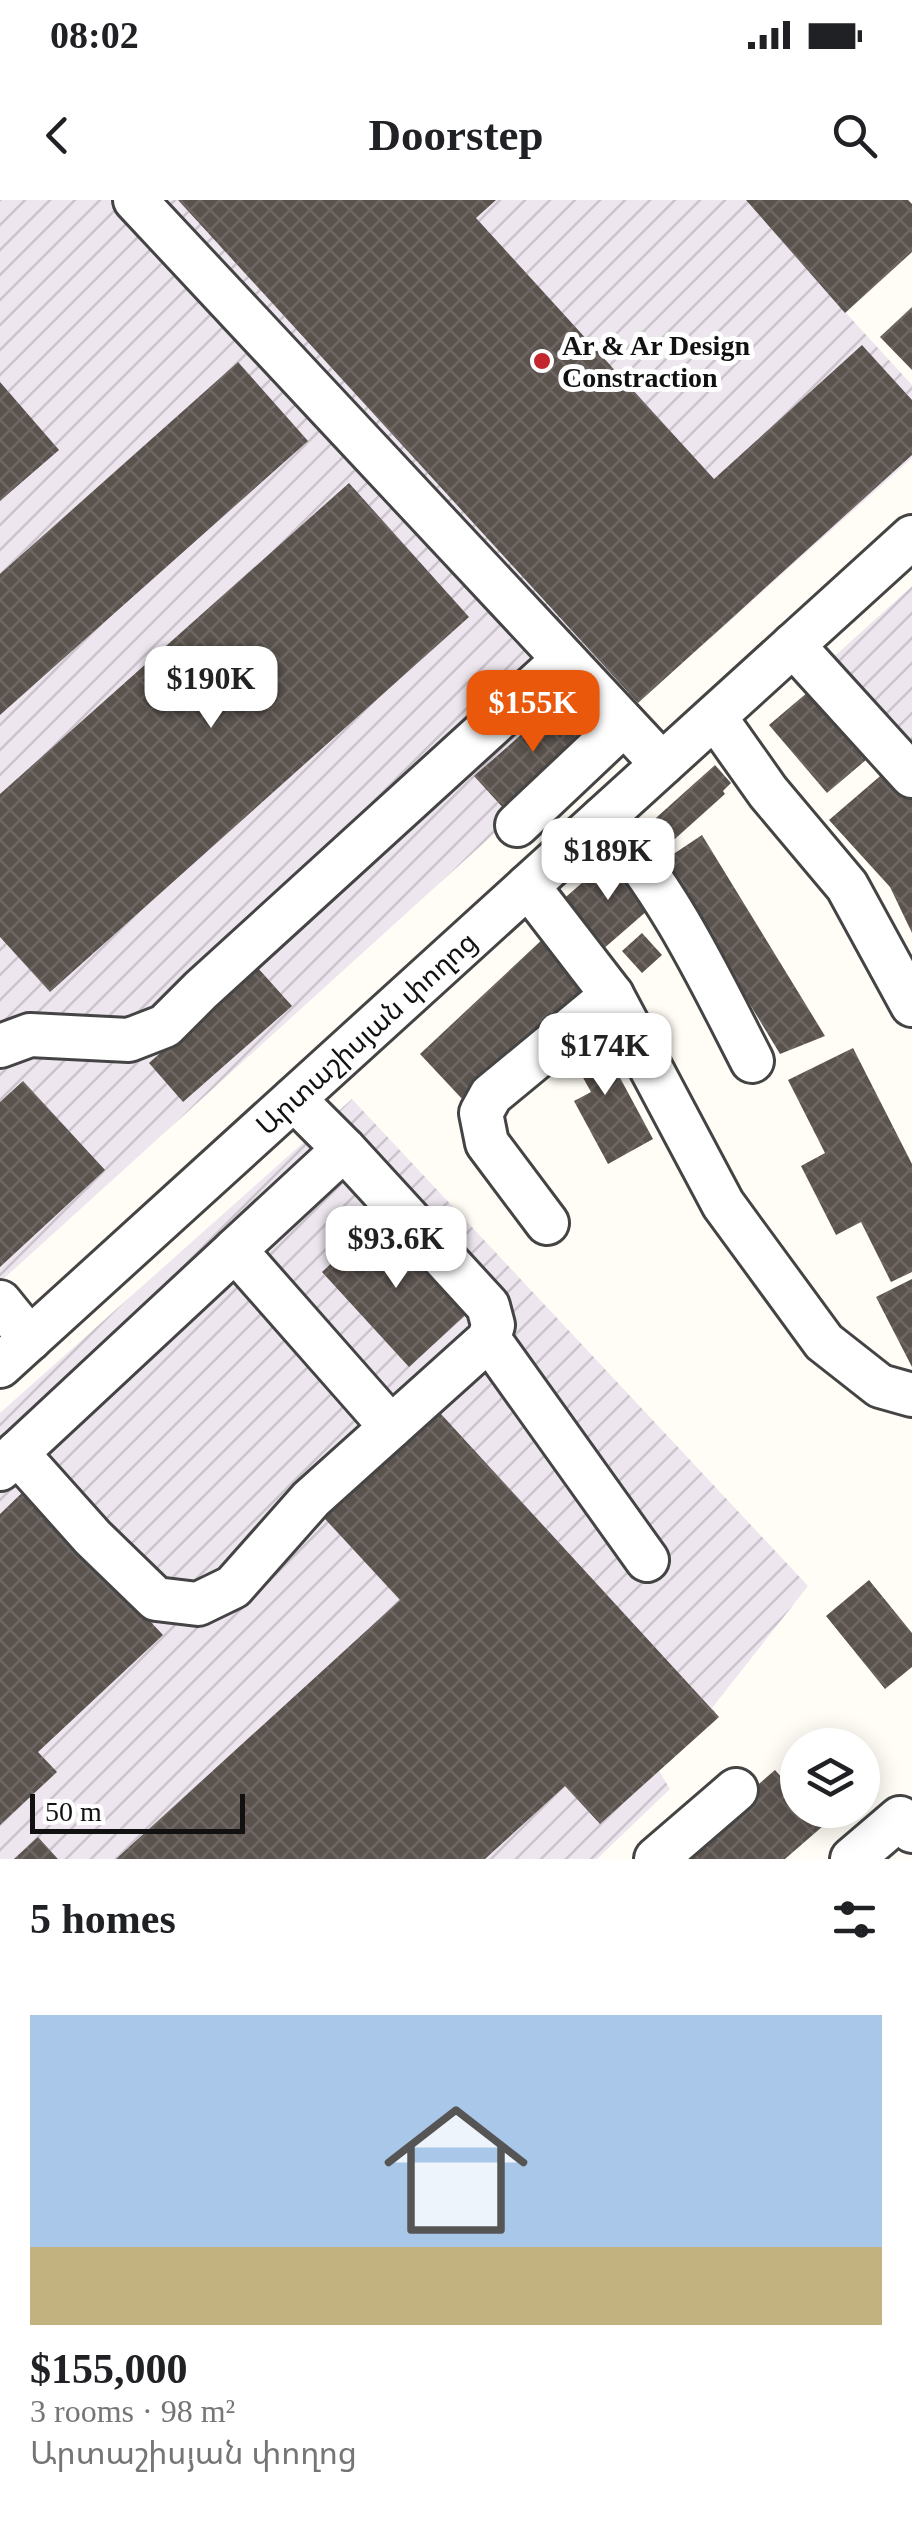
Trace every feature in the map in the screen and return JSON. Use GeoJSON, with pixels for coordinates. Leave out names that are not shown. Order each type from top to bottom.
{"type":"FeatureCollection","features":[{"type":"Feature","properties":{"kind":"street"},"geometry":{"type":"LineString","coordinates":[[135,200],[662,764]]}},
{"type":"Feature","properties":{"kind":"street","name":"Արտաշիսյան փողոց"},"geometry":{"type":"LineString","coordinates":[[15,1353],[912,537]]}},
{"type":"Feature","properties":{"kind":"street"},"geometry":{"type":"LineString","coordinates":[[793,645],[912,776]]}},
{"type":"Feature","properties":{"kind":"street"},"geometry":{"type":"LineString","coordinates":[[0,1046],[30,1036],[129,1040],[165,1026],[564,660]]}},
{"type":"Feature","properties":{"kind":"street"},"geometry":{"type":"LineString","coordinates":[[715,717],[768,792],[847,886],[912,1004]]}},
{"type":"Feature","properties":{"kind":"street"},"geometry":{"type":"LineString","coordinates":[[517,825],[624,724]]}},
{"type":"Feature","properties":{"kind":"street"},"geometry":{"type":"LineString","coordinates":[[603,818],[628,845],[662,897],[698,956],[752,1061]]}},
{"type":"Feature","properties":{"kind":"street"},"geometry":{"type":"LineString","coordinates":[[528,886],[612,995],[723,1204],[824,1342],[880,1386],[912,1395]]}},
{"type":"Feature","properties":{"kind":"street"},"geometry":{"type":"LineString","coordinates":[[547,1222],[486,1142],[480,1113],[491,1095],[612,995]]}},
{"type":"Feature","properties":{"kind":"street"},"geometry":{"type":"LineString","coordinates":[[294,1100],[344,1150],[488,1306],[493,1325],[489,1339],[311,1499],[234,1587],[198,1604],[156,1599],[9,1461],[344,1150]]}},
{"type":"Feature","properties":{"kind":"street"},"geometry":{"type":"LineString","coordinates":[[235,1250],[391,1427]]}},
{"type":"Feature","properties":{"kind":"street"},"geometry":{"type":"LineString","coordinates":[[0,1302],[15,1353]]}},
{"type":"Feature","properties":{"kind":"street"},"geometry":{"type":"LineString","coordinates":[[489,1339],[647,1560]]}},
{"type":"Feature","properties":{"kind":"street"},"geometry":{"type":"LineString","coordinates":[[656,1859],[736,1790]]}},
{"type":"Feature","properties":{"kind":"street"},"geometry":{"type":"LineString","coordinates":[[852,1859],[900,1818],[912,1832]]}},
{"type":"Feature","properties":{"kind":"shaded area"},"geometry":{"type":"Polygon","coordinates":[[[0,200],[908,200],[912,204],[912,252],[846,313],[912,385],[912,458],[0,1282],[0,200]]]}},
{"type":"Feature","properties":{"kind":"shaded area"},"geometry":{"type":"Polygon","coordinates":[[[912,586],[912,761],[827,663],[912,586]]]}},
{"type":"Feature","properties":{"kind":"shaded area"},"geometry":{"type":"Polygon","coordinates":[[[352,1099],[808,1586],[712,1708],[719,1717],[659,1771],[670,1789],[597,1859],[0,1859],[0,1413],[352,1099]]]}},
{"type":"Feature","properties":{"kind":"building"},"geometry":{"type":"Polygon","coordinates":[[[178,200],[496,200],[476,218],[714,479],[862,345],[912,400],[912,455],[638,703],[178,200]]]}},
{"type":"Feature","properties":{"kind":"building"},"geometry":{"type":"Polygon","coordinates":[[[746,200],[908,200],[912,204],[912,252],[845,313],[746,200]]]}},
{"type":"Feature","properties":{"kind":"building"},"geometry":{"type":"Polygon","coordinates":[[[912,307],[912,370],[880,337],[912,307]]]}},
{"type":"Feature","properties":{"kind":"building"},"geometry":{"type":"Polygon","coordinates":[[[238,362],[308,441],[0,715],[0,574],[238,362]]]}},
{"type":"Feature","properties":{"kind":"building"},"geometry":{"type":"Polygon","coordinates":[[[0,382],[59,450],[0,501],[0,382]]]}},
{"type":"Feature","properties":{"kind":"building"},"geometry":{"type":"Polygon","coordinates":[[[349,483],[469,617],[50,992],[0,937],[0,794],[349,483]]]}},
{"type":"Feature","properties":{"kind":"building"},"geometry":{"type":"Polygon","coordinates":[[[815,686],[873,754],[827,793],[769,725],[815,686]]]}},
{"type":"Feature","properties":{"kind":"building"},"geometry":{"type":"Polygon","coordinates":[[[561,700],[591,734],[505,810],[474,776],[561,700]]]}},
{"type":"Feature","properties":{"kind":"building"},"geometry":{"type":"Polygon","coordinates":[[[715,765],[731,783],[723,791],[725,794],[657,855],[638,834],[715,765]]]}},
{"type":"Feature","properties":{"kind":"building"},"geometry":{"type":"Polygon","coordinates":[[[886,771],[912,800],[912,933],[890,887],[829,820],[886,771]]]}},
{"type":"Feature","properties":{"kind":"building"},"geometry":{"type":"Polygon","coordinates":[[[702,835],[825,1036],[780,1054],[663,861],[702,835]]]}},
{"type":"Feature","properties":{"kind":"building"},"geometry":{"type":"Polygon","coordinates":[[[613,856],[655,904],[602,950],[560,902],[613,856]]]}},
{"type":"Feature","properties":{"kind":"building"},"geometry":{"type":"Polygon","coordinates":[[[642,933],[662,955],[642,973],[622,951],[642,933]]]}},
{"type":"Feature","properties":{"kind":"building"},"geometry":{"type":"Polygon","coordinates":[[[546,936],[590,983],[464,1101],[420,1054],[546,936]]]}},
{"type":"Feature","properties":{"kind":"building"},"geometry":{"type":"Polygon","coordinates":[[[257,967],[292,1006],[183,1102],[149,1063],[257,967]]]}},
{"type":"Feature","properties":{"kind":"building"},"geometry":{"type":"Polygon","coordinates":[[[590,1022],[653,1139],[608,1164],[574,1101],[591,1092],[561,1038],[590,1022]]]}},
{"type":"Feature","properties":{"kind":"building"},"geometry":{"type":"Polygon","coordinates":[[[853,1048],[912,1164],[912,1272],[891,1282],[861,1222],[836,1235],[801,1166],[825,1153],[788,1080],[853,1048]]]}},
{"type":"Feature","properties":{"kind":"building"},"geometry":{"type":"Polygon","coordinates":[[[23,1081],[105,1170],[0,1267],[0,1102],[23,1081]]]}},
{"type":"Feature","properties":{"kind":"building"},"geometry":{"type":"Polygon","coordinates":[[[383,1215],[471,1310],[409,1367],[322,1272],[383,1215]]]}},
{"type":"Feature","properties":{"kind":"building"},"geometry":{"type":"Polygon","coordinates":[[[912,1279],[912,1367],[876,1297],[912,1279]]]}},
{"type":"Feature","properties":{"kind":"building"},"geometry":{"type":"Polygon","coordinates":[[[430,1402],[719,1717],[600,1824],[565,1786],[485,1859],[116,1859],[400,1600],[314,1507],[430,1402]]]}},
{"type":"Feature","properties":{"kind":"building"},"geometry":{"type":"Polygon","coordinates":[[[26,1489],[163,1635],[38,1752],[57,1772],[0,1825],[0,1514],[26,1489]]]}},
{"type":"Feature","properties":{"kind":"building"},"geometry":{"type":"Polygon","coordinates":[[[869,1580],[912,1633],[912,1667],[885,1689],[826,1616],[869,1580]]]}},
{"type":"Feature","properties":{"kind":"building"},"geometry":{"type":"Polygon","coordinates":[[[775,1770],[780,1776],[780,1828],[821,1828],[785,1859],[672,1859],[775,1770]]]}},
{"type":"Feature","properties":{"kind":"building"},"geometry":{"type":"Polygon","coordinates":[[[38,1837],[58,1859],[14,1859],[38,1837]]]}},
{"type":"Feature","properties":{"kind":"place","name":"Ar & Ar Design Constraction"},"geometry":{"type":"Point","coordinates":[542,361]}}]}
